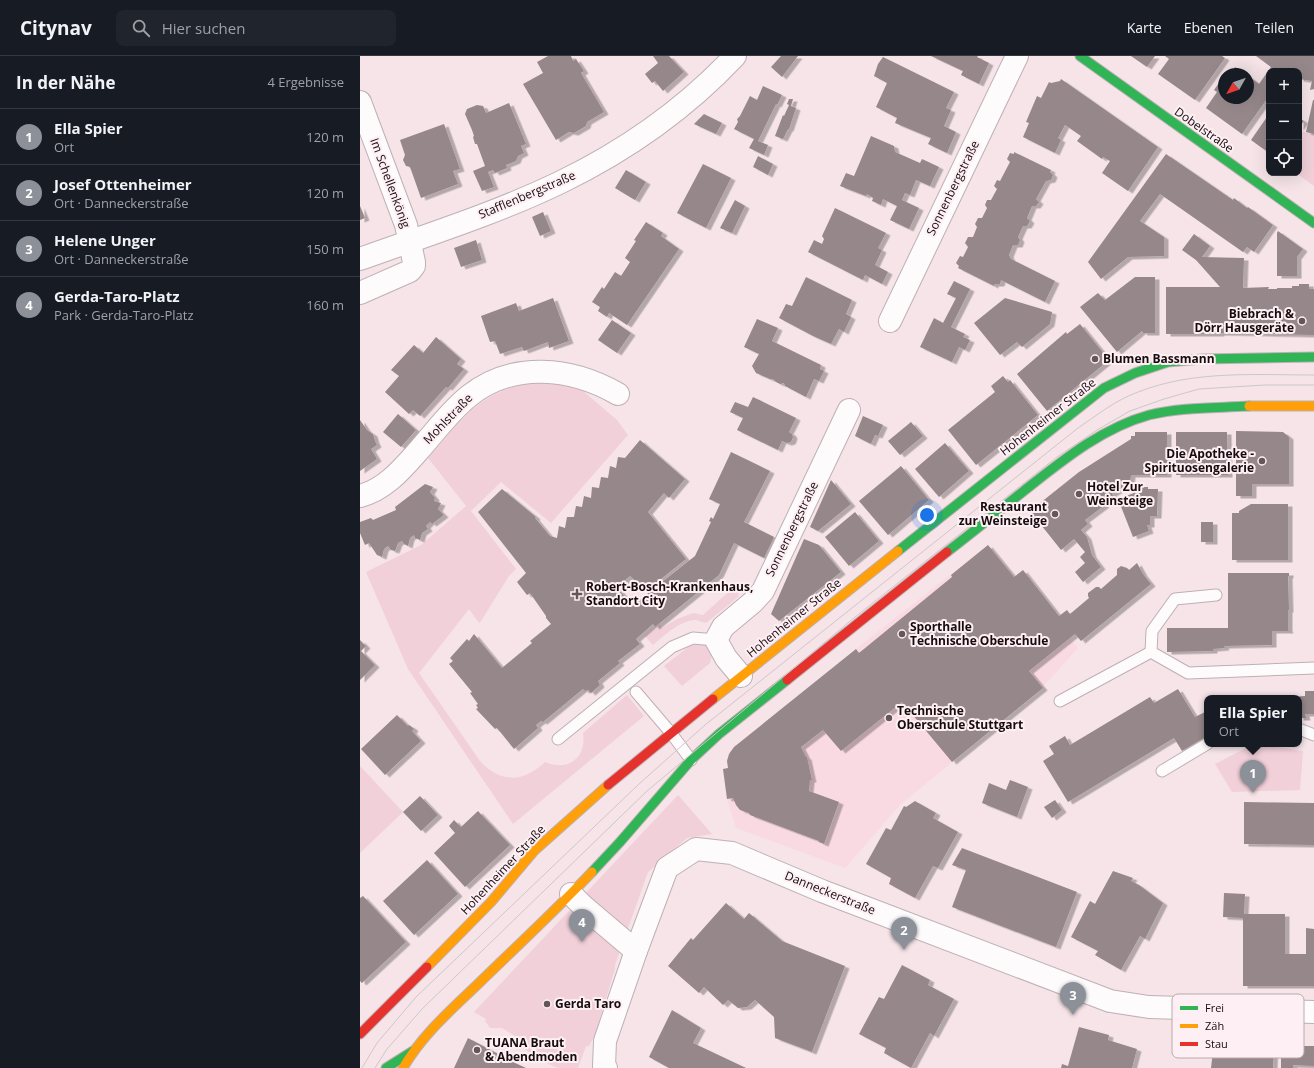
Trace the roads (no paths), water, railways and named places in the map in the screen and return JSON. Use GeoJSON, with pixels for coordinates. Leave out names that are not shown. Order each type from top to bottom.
{"type":"FeatureCollection","features":[{"type":"Feature","properties":{"kind":"main road","name":"Dobelstraße"},"geometry":{"type":"LineString","coordinates":[[1080,56],[1314,223]]}},
{"type":"Feature","properties":{"kind":"main road","name":"Hohenheimer Straße"},"geometry":{"type":"LineString","coordinates":[[360,1034],[491,902],[534,852],[598,793],[740,676],[1104,388],[1135,372],[1168,362],[1202,359],[1314,357]]}},
{"type":"Feature","properties":{"kind":"main road"},"geometry":{"type":"LineString","coordinates":[[403,1068],[413,1052],[456,1005],[571,894],[620,842],[668,784],[719,734],[1067,457],[1097,438],[1125,424],[1150,414],[1183,409],[1256,406],[1314,406]]}},
{"type":"Feature","properties":{"kind":"main road"},"geometry":{"type":"LineString","coordinates":[[386,1068],[413,1052]]}},
{"type":"Feature","properties":{"kind":"street","name":"Stafflenbergstraße"},"geometry":{"type":"LineString","coordinates":[[360,259],[532,195],[586,169],[631,142],[663,119],[694,94],[735,56]]}},
{"type":"Feature","properties":{"kind":"street","name":"Sonnenbergstraße"},"geometry":{"type":"LineString","coordinates":[[890,321],[1017,56]]}},
{"type":"Feature","properties":{"kind":"street","name":"Im Schellenkönig"},"geometry":{"type":"LineString","coordinates":[[360,102],[406,225],[410,241]]}},
{"type":"Feature","properties":{"kind":"street"},"geometry":{"type":"LineString","coordinates":[[360,293],[413,269],[414,262],[410,241]]}},
{"type":"Feature","properties":{"kind":"street","name":"Mohlstraße"},"geometry":{"type":"LineString","coordinates":[[360,496],[375,490],[394,477],[459,405],[478,389],[501,378],[525,372],[550,372],[586,380],[618,394]]}},
{"type":"Feature","properties":{"kind":"street","name":"Sonnenbergstraße"},"geometry":{"type":"LineString","coordinates":[[716,640],[723,627],[753,602],[763,591],[849,410]]}},
{"type":"Feature","properties":{"kind":"street"},"geometry":{"type":"LineString","coordinates":[[716,640],[726,658],[740,676]]}},
{"type":"Feature","properties":{"kind":"street","name":"Danneckerstraße"},"geometry":{"type":"LineString","coordinates":[[605,1067],[605,1041],[667,868],[696,849],[732,853],[822,891],[1110,1000],[1149,1007],[1172,1008]]}},
{"type":"Feature","properties":{"kind":"street"},"geometry":{"type":"LineString","coordinates":[[571,894],[584,907],[636,951]]}},
{"type":"Feature","properties":{"kind":"street","name":"Danneckerstraße"},"geometry":{"type":"LineString","coordinates":[[1304,1012],[1314,1012]]}},
{"type":"Feature","properties":{"kind":"lane"},"geometry":{"type":"LineString","coordinates":[[1151,652],[1152,631],[1175,599],[1216,595]]}},
{"type":"Feature","properties":{"kind":"lane"},"geometry":{"type":"LineString","coordinates":[[558,739],[672,647],[693,638],[716,640]]}},
{"type":"Feature","properties":{"kind":"lane"},"geometry":{"type":"LineString","coordinates":[[1151,652],[1188,673],[1314,668]]}},
{"type":"Feature","properties":{"kind":"lane"},"geometry":{"type":"LineString","coordinates":[[1060,700],[1151,652]]}},
{"type":"Feature","properties":{"kind":"lane"},"geometry":{"type":"LineString","coordinates":[[636,692],[671,733],[691,760]]}},
{"type":"Feature","properties":{"kind":"lane"},"geometry":{"type":"LineString","coordinates":[[1302,730],[1314,735]]}},
{"type":"Feature","properties":{"kind":"lane"},"geometry":{"type":"LineString","coordinates":[[1162,771],[1204,746]]}},
{"type":"Feature","properties":{"kind":"tram line"},"geometry":{"type":"LineString","coordinates":[[362,1068],[377,1043],[416,997],[639,784],[705,725],[1078,428],[1107,408],[1130,395],[1159,385],[1181,380],[1225,375],[1314,375]]}},
{"type":"Feature","properties":{"kind":"tram line"},"geometry":{"type":"LineString","coordinates":[[375,1068],[387,1049],[422,1009],[647,791],[855,617],[1057,457],[1097,430],[1130,411],[1199,389],[1265,385],[1314,385]]}},
{"type":"Feature","properties":{"kind":"place","name":"Biebrach & Dörr Hausgeräte"},"geometry":{"type":"Point","coordinates":[1302,321]}},
{"type":"Feature","properties":{"kind":"place","name":"Blumen Bassmann"},"geometry":{"type":"Point","coordinates":[1095,359]}},
{"type":"Feature","properties":{"kind":"place","name":"Die Apotheke - Spirituosengalerie"},"geometry":{"type":"Point","coordinates":[1262,461]}},
{"type":"Feature","properties":{"kind":"place","name":"Hotel Zur Weinsteige"},"geometry":{"type":"Point","coordinates":[1079,494]}},
{"type":"Feature","properties":{"kind":"place","name":"Restaurant zur Weinsteige"},"geometry":{"type":"Point","coordinates":[1055,514]}},
{"type":"Feature","properties":{"kind":"place","name":"Robert-Bosch-Krankenhaus, Standort City"},"geometry":{"type":"Point","coordinates":[577,594]}},
{"type":"Feature","properties":{"kind":"place","name":"Sporthalle Technische Oberschule"},"geometry":{"type":"Point","coordinates":[902,634]}},
{"type":"Feature","properties":{"kind":"place","name":"Technische Oberschule Stuttgart"},"geometry":{"type":"Point","coordinates":[889,718]}},
{"type":"Feature","properties":{"kind":"place","name":"Ella Spier"},"geometry":{"type":"Point","coordinates":[1253,793]}},
{"type":"Feature","properties":{"kind":"place","name":"Gerda-Taro-Platz"},"geometry":{"type":"Point","coordinates":[582,942]}},
{"type":"Feature","properties":{"kind":"place","name":"Josef Ottenheimer"},"geometry":{"type":"Point","coordinates":[904,950]}},
{"type":"Feature","properties":{"kind":"place","name":"Gerda Taro"},"geometry":{"type":"Point","coordinates":[547,1004]}},
{"type":"Feature","properties":{"kind":"place","name":"Helene Unger"},"geometry":{"type":"Point","coordinates":[1073,1015]}},
{"type":"Feature","properties":{"kind":"place","name":"TUANA Braut & Abendmoden"},"geometry":{"type":"Point","coordinates":[477,1050]}}]}
